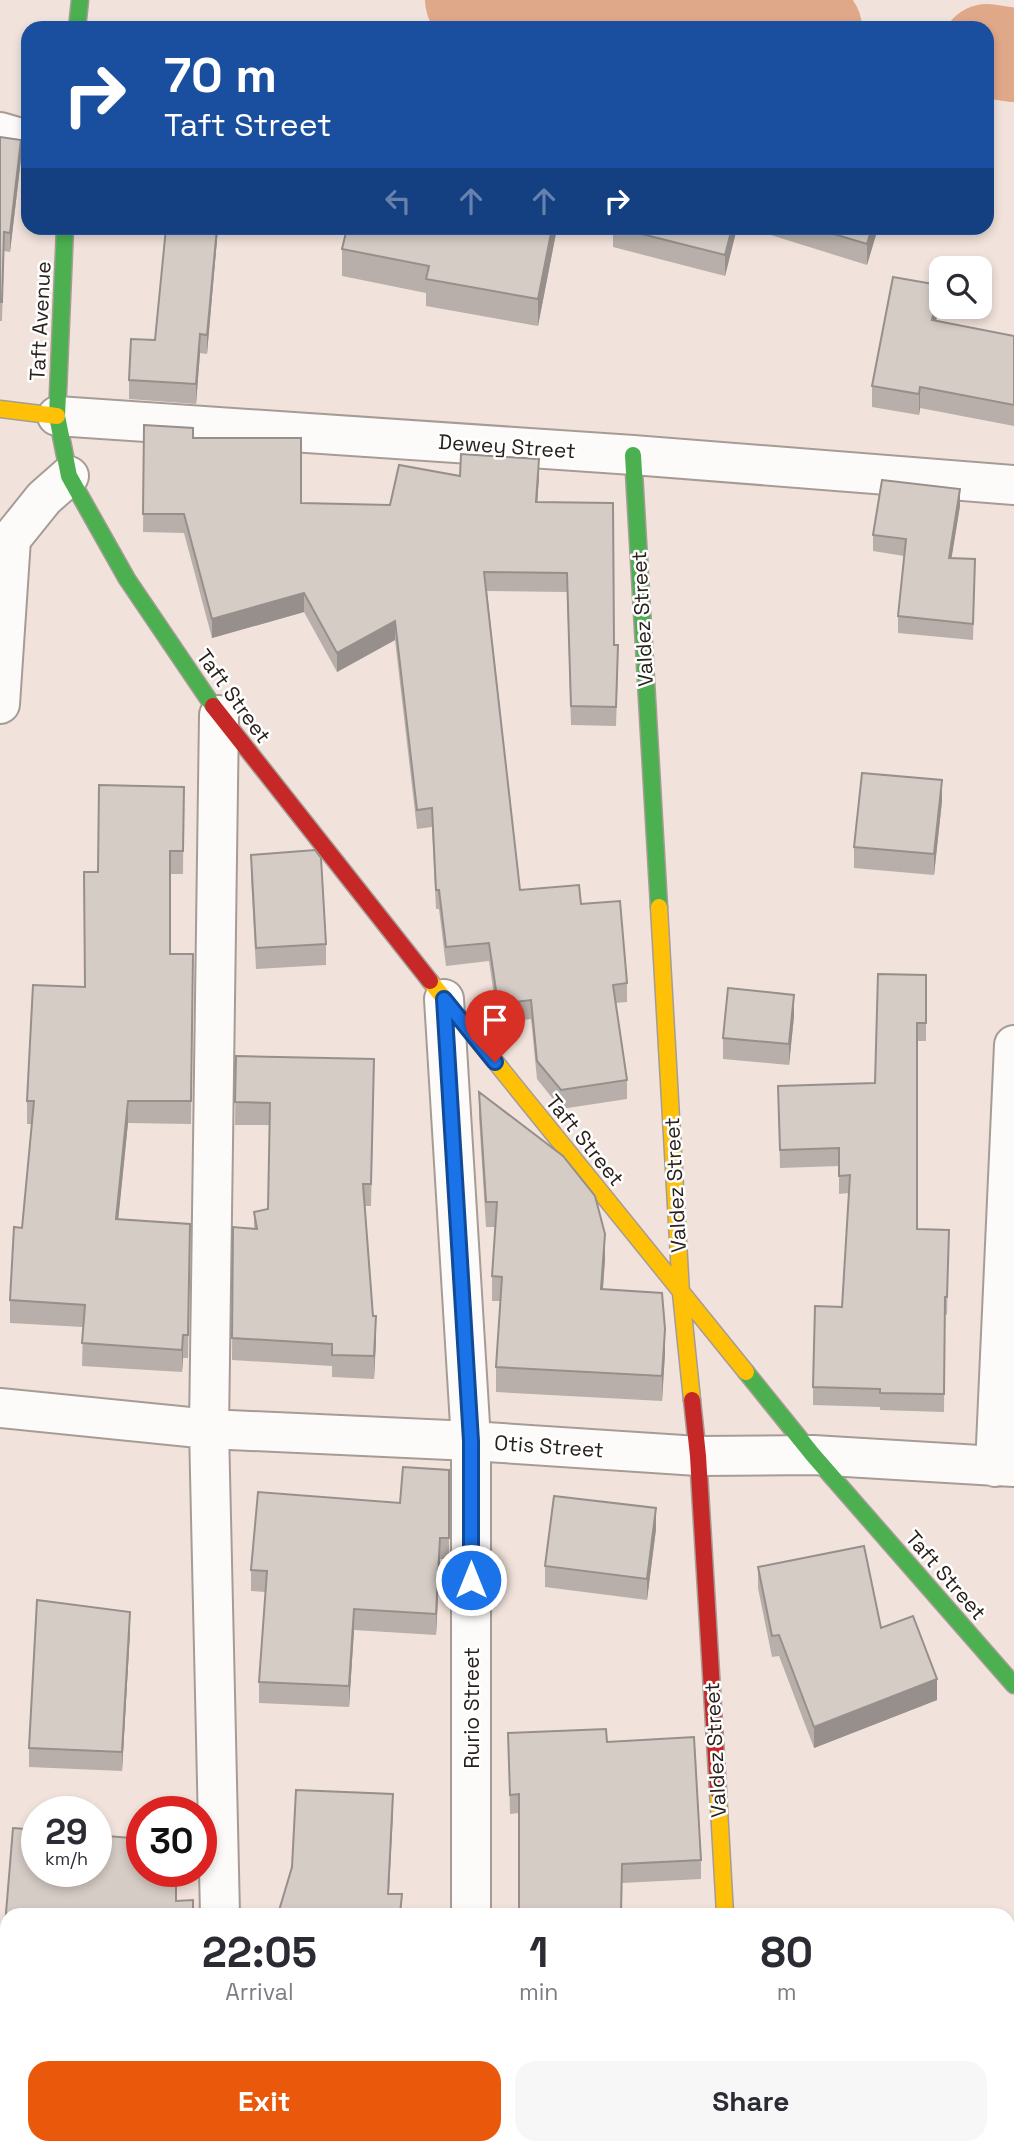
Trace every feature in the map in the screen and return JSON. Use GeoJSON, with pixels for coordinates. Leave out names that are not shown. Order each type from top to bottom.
{"type":"FeatureCollection","features":[{"type":"Feature","properties":{"kind":"street"},"geometry":{"type":"LineString","coordinates":[[78,21],[80,0]]}},
{"type":"Feature","properties":{"kind":"street"},"geometry":{"type":"LineString","coordinates":[[0,132],[21,137]]}},
{"type":"Feature","properties":{"kind":"street","name":"Taft Avenue"},"geometry":{"type":"LineString","coordinates":[[57,416],[65,235]]}},
{"type":"Feature","properties":{"kind":"street","name":"Dewey Street"},"geometry":{"type":"LineString","coordinates":[[0,409],[57,416],[633,455],[1014,485]]}},
{"type":"Feature","properties":{"kind":"street","name":"Taft Street"},"geometry":{"type":"LineString","coordinates":[[57,416],[69,475],[127,579],[219,715],[444,999],[813,1455],[1014,1685]]}},
{"type":"Feature","properties":{"kind":"street","name":"Valdez Street"},"geometry":{"type":"LineString","coordinates":[[633,455],[681,1293],[698,1456],[725,1908]]}},
{"type":"Feature","properties":{"kind":"street"},"geometry":{"type":"LineString","coordinates":[[0,704],[11,539],[44,498],[69,475]]}},
{"type":"Feature","properties":{"kind":"street"},"geometry":{"type":"LineString","coordinates":[[219,715],[209,1429],[220,1908]]}},
{"type":"Feature","properties":{"kind":"street","name":"Rurio Street"},"geometry":{"type":"LineString","coordinates":[[444,999],[471,1441],[471,1908]]}},
{"type":"Feature","properties":{"kind":"street"},"geometry":{"type":"LineString","coordinates":[[1005,1467],[1014,1045]]}},
{"type":"Feature","properties":{"kind":"street","name":"Otis Street"},"geometry":{"type":"LineString","coordinates":[[0,1408],[209,1429],[471,1441],[698,1456],[813,1455],[1005,1467]]}},
{"type":"Feature","properties":{"kind":"building"},"geometry":{"type":"Polygon","coordinates":[[[0,137],[21,140],[10,233],[4,232],[2,302],[0,302],[0,137]]]}},
{"type":"Feature","properties":{"kind":"building"},"geometry":{"type":"Polygon","coordinates":[[[165,235],[216,235],[207,335],[200,334],[196,384],[129,380],[131,339],[155,340],[165,235]]]}},
{"type":"Feature","properties":{"kind":"building"},"geometry":{"type":"Polygon","coordinates":[[[345,235],[551,235],[538,299],[426,279],[429,266],[342,249],[345,235]]]}},
{"type":"Feature","properties":{"kind":"building"},"geometry":{"type":"Polygon","coordinates":[[[646,235],[730,235],[725,255],[646,235]]]}},
{"type":"Feature","properties":{"kind":"building"},"geometry":{"type":"Polygon","coordinates":[[[837,235],[870,235],[867,244],[837,235]]]}},
{"type":"Feature","properties":{"kind":"building"},"geometry":{"type":"Polygon","coordinates":[[[893,277],[929,283],[929,319],[1014,336],[1014,405],[920,387],[919,394],[872,386],[893,277]]]}},
{"type":"Feature","properties":{"kind":"building"},"geometry":{"type":"Polygon","coordinates":[[[144,425],[193,428],[193,438],[301,438],[301,503],[390,505],[399,465],[460,476],[461,454],[539,459],[536,502],[613,503],[614,645],[618,645],[616,707],[571,706],[567,573],[484,572],[520,890],[579,885],[581,904],[620,901],[627,983],[613,985],[627,1080],[561,1090],[537,1061],[531,1000],[498,1004],[489,943],[446,947],[439,890],[436,890],[432,808],[417,810],[395,621],[337,653],[304,593],[212,619],[184,514],[143,514],[144,425]]]}},
{"type":"Feature","properties":{"kind":"building"},"geometry":{"type":"Polygon","coordinates":[[[882,480],[960,489],[949,558],[975,559],[973,624],[898,616],[906,539],[873,535],[882,480]]]}},
{"type":"Feature","properties":{"kind":"building"},"geometry":{"type":"Polygon","coordinates":[[[862,773],[942,780],[934,854],[854,847],[862,773]]]}},
{"type":"Feature","properties":{"kind":"building"},"geometry":{"type":"Polygon","coordinates":[[[99,785],[184,787],[183,851],[170,851],[170,954],[193,954],[191,1101],[128,1101],[116,1219],[190,1224],[188,1335],[183,1335],[182,1350],[82,1343],[85,1305],[10,1300],[14,1227],[22,1228],[34,1101],[27,1101],[33,985],[85,987],[84,872],[98,872],[99,785]]]}},
{"type":"Feature","properties":{"kind":"building"},"geometry":{"type":"Polygon","coordinates":[[[315,850],[321,858],[326,944],[256,948],[251,855],[315,850]]]}},
{"type":"Feature","properties":{"kind":"building"},"geometry":{"type":"Polygon","coordinates":[[[878,974],[926,975],[926,1023],[917,1023],[917,1229],[949,1230],[944,1394],[880,1393],[880,1389],[813,1387],[815,1306],[842,1307],[850,1175],[839,1176],[839,1148],[780,1150],[778,1086],[875,1083],[878,974]]]}},
{"type":"Feature","properties":{"kind":"building"},"geometry":{"type":"Polygon","coordinates":[[[728,988],[794,995],[789,1044],[723,1038],[728,988]]]}},
{"type":"Feature","properties":{"kind":"building"},"geometry":{"type":"Polygon","coordinates":[[[236,1056],[374,1059],[371,1184],[363,1184],[373,1316],[376,1316],[374,1356],[332,1355],[332,1344],[232,1338],[233,1227],[257,1229],[254,1212],[268,1209],[270,1103],[235,1102],[236,1056]]]}},
{"type":"Feature","properties":{"kind":"building"},"geometry":{"type":"Polygon","coordinates":[[[479,1092],[563,1156],[595,1196],[605,1234],[601,1289],[662,1293],[665,1329],[662,1376],[496,1367],[502,1277],[492,1276],[497,1202],[486,1202],[479,1092]]]}},
{"type":"Feature","properties":{"kind":"building"},"geometry":{"type":"Polygon","coordinates":[[[403,1467],[449,1470],[449,1538],[440,1538],[436,1614],[354,1609],[349,1686],[259,1682],[267,1571],[251,1570],[258,1492],[400,1503],[403,1467]]]}},
{"type":"Feature","properties":{"kind":"building"},"geometry":{"type":"Polygon","coordinates":[[[554,1496],[656,1508],[647,1579],[545,1566],[554,1496]]]}},
{"type":"Feature","properties":{"kind":"building"},"geometry":{"type":"Polygon","coordinates":[[[864,1546],[881,1628],[913,1616],[937,1679],[814,1727],[779,1635],[772,1636],[758,1567],[864,1546]]]}},
{"type":"Feature","properties":{"kind":"building"},"geometry":{"type":"Polygon","coordinates":[[[37,1600],[130,1612],[122,1752],[29,1748],[37,1600]]]}},
{"type":"Feature","properties":{"kind":"building"},"geometry":{"type":"Polygon","coordinates":[[[606,1729],[607,1742],[694,1737],[701,1860],[622,1864],[621,1908],[519,1908],[519,1794],[510,1795],[508,1733],[606,1729]]]}},
{"type":"Feature","properties":{"kind":"building"},"geometry":{"type":"Polygon","coordinates":[[[296,1790],[393,1794],[388,1894],[402,1894],[401,1908],[280,1908],[292,1867],[296,1790]]]}},
{"type":"Feature","properties":{"kind":"building"},"geometry":{"type":"Polygon","coordinates":[[[13,1828],[21,1829],[21,1887],[112,1887],[112,1836],[126,1838],[126,1887],[176,1887],[176,1901],[193,1900],[193,1908],[6,1908],[13,1828]]]}},
{"type":"Feature","properties":{"kind":"waterway"},"geometry":{"type":"LineString","coordinates":[[472,0],[729,21]]}},
{"type":"Feature","properties":{"kind":"waterway"},"geometry":{"type":"LineString","coordinates":[[994,52],[1014,55]]}},
{"type":"Feature","properties":{"kind":"traffic: fast"},"geometry":{"type":"LineString","coordinates":[[78,21],[80,0]]}},
{"type":"Feature","properties":{"kind":"traffic: fast"},"geometry":{"type":"LineString","coordinates":[[65,235],[57,416],[69,476],[127,579],[213,706]]}},
{"type":"Feature","properties":{"kind":"traffic: fast"},"geometry":{"type":"LineString","coordinates":[[633,455],[659,907]]}},
{"type":"Feature","properties":{"kind":"traffic: fast"},"geometry":{"type":"LineString","coordinates":[[746,1372],[813,1455],[1014,1685]]}},
{"type":"Feature","properties":{"kind":"traffic: slow"},"geometry":{"type":"LineString","coordinates":[[0,409],[57,416]]}},
{"type":"Feature","properties":{"kind":"traffic: slow"},"geometry":{"type":"LineString","coordinates":[[659,907],[681,1293],[692,1400]]}},
{"type":"Feature","properties":{"kind":"traffic: slow"},"geometry":{"type":"LineString","coordinates":[[430,981],[746,1372]]}},
{"type":"Feature","properties":{"kind":"traffic: slow"},"geometry":{"type":"LineString","coordinates":[[718,1791],[725,1908]]}},
{"type":"Feature","properties":{"kind":"traffic: jam"},"geometry":{"type":"LineString","coordinates":[[213,706],[430,981]]}},
{"type":"Feature","properties":{"kind":"traffic: jam"},"geometry":{"type":"LineString","coordinates":[[692,1400],[698,1456],[718,1791]]}},
{"type":"Feature","properties":{"kind":"route"},"geometry":{"type":"LineString","coordinates":[[471,1580],[471,1441],[444,999],[495,1062]]}}]}
